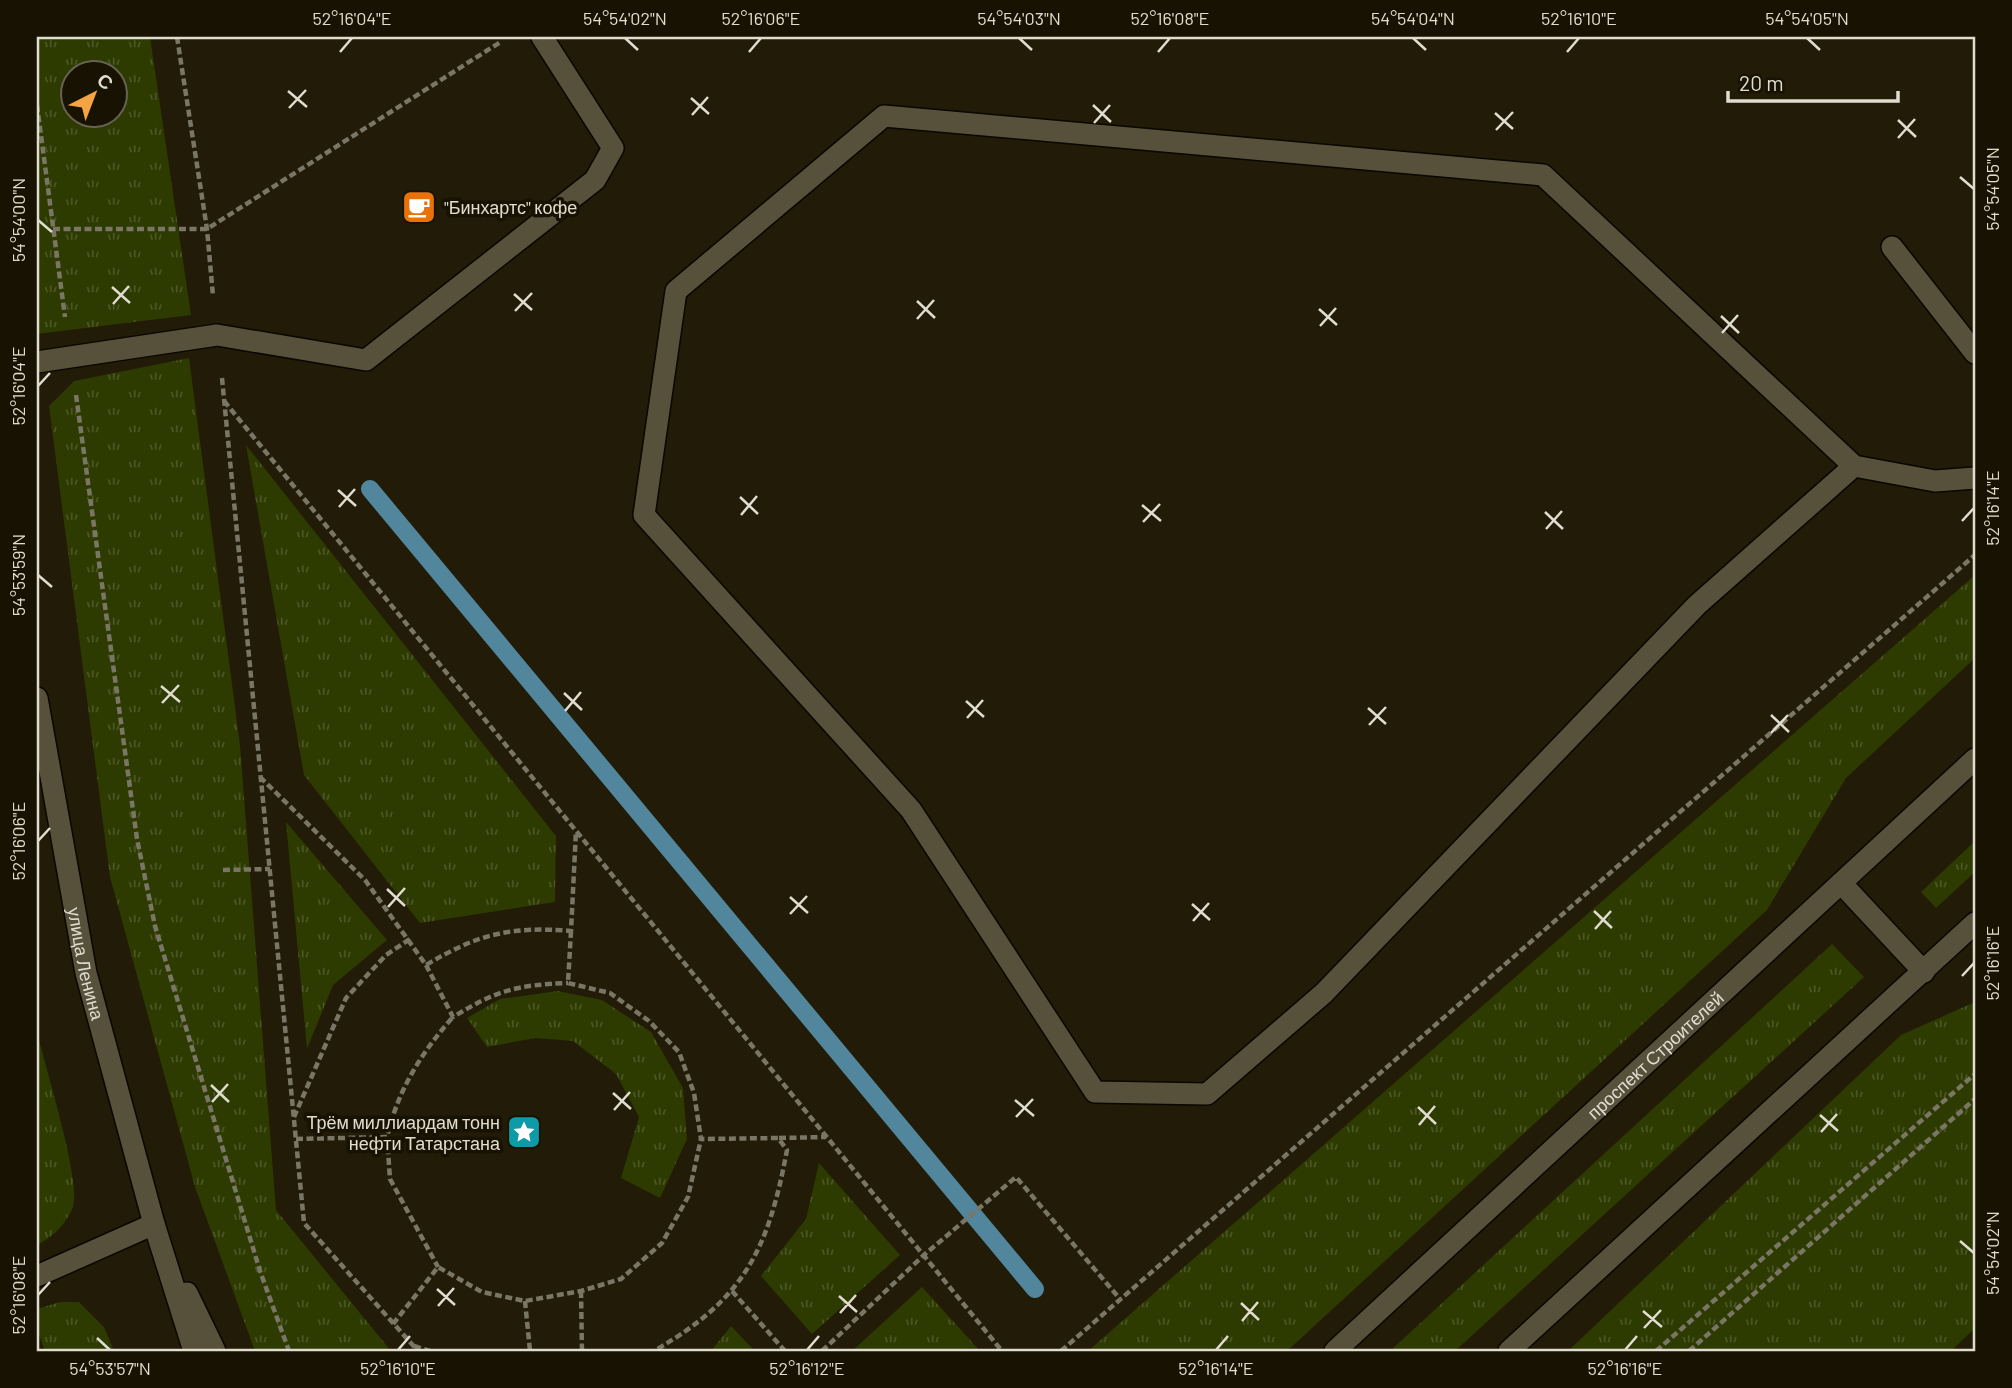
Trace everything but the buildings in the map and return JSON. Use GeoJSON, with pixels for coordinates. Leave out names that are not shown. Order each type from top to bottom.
{"type":"FeatureCollection","features":[{"type":"Feature","properties":{"kind":"street"},"geometry":{"type":"LineString","coordinates":[[37,362],[217,335],[366,360],[595,180],[613,148],[542,37]]}},
{"type":"Feature","properties":{"kind":"street"},"geometry":{"type":"LineString","coordinates":[[1854,466],[1697,605],[1324,992],[1207,1094],[1095,1091],[911,810],[644,515],[676,291],[884,116],[1542,175],[1854,466],[1935,481],[1975,478]]}},
{"type":"Feature","properties":{"kind":"street"},"geometry":{"type":"LineString","coordinates":[[1892,247],[1975,353]]}},
{"type":"Feature","properties":{"kind":"street","name":"улица Ленина"},"geometry":{"type":"LineString","coordinates":[[37,698],[86,973],[154,1224]]}},
{"type":"Feature","properties":{"kind":"street","name":"проспект Строителей"},"geometry":{"type":"LineString","coordinates":[[1335,1351],[1975,759]]}},
{"type":"Feature","properties":{"kind":"street"},"geometry":{"type":"LineString","coordinates":[[1841,883],[1924,972]]}},
{"type":"Feature","properties":{"kind":"street"},"geometry":{"type":"LineString","coordinates":[[1509,1351],[1975,923]]}},
{"type":"Feature","properties":{"kind":"street"},"geometry":{"type":"LineString","coordinates":[[37,1276],[154,1224]]}},
{"type":"Feature","properties":{"kind":"street"},"geometry":{"type":"LineString","coordinates":[[154,1224],[194,1351]]}},
{"type":"Feature","properties":{"kind":"street"},"geometry":{"type":"LineString","coordinates":[[154,1224],[215,1351]]}},
{"type":"Feature","properties":{"kind":"path"},"geometry":{"type":"LineString","coordinates":[[177,37],[206,229],[304,1223],[418,1351]]}},
{"type":"Feature","properties":{"kind":"path"},"geometry":{"type":"LineString","coordinates":[[53,229],[206,229],[509,37]]}},
{"type":"Feature","properties":{"kind":"path"},"geometry":{"type":"LineString","coordinates":[[37,105],[137,839],[155,926],[260,1271],[289,1351]]}},
{"type":"Feature","properties":{"kind":"path"},"geometry":{"type":"LineString","coordinates":[[224,400],[1002,1351]]}},
{"type":"Feature","properties":{"kind":"path"},"geometry":{"type":"LineString","coordinates":[[1061,1351],[1975,555]]}},
{"type":"Feature","properties":{"kind":"path"},"geometry":{"type":"LineString","coordinates":[[260,776],[365,880],[410,939],[453,1017]]}},
{"type":"Feature","properties":{"kind":"path"},"geometry":{"type":"LineString","coordinates":[[568,983],[576,831]]}},
{"type":"Feature","properties":{"kind":"path"},"geometry":{"type":"LineString","coordinates":[[223,870],[270,869]]}},
{"type":"Feature","properties":{"kind":"path"},"geometry":{"type":"LineString","coordinates":[[426,965],[465,942],[499,933],[538,928],[571,931]]}},
{"type":"Feature","properties":{"kind":"path"},"geometry":{"type":"LineString","coordinates":[[293,1118],[346,998],[386,955],[410,939]]}},
{"type":"Feature","properties":{"kind":"path"},"geometry":{"type":"LineString","coordinates":[[568,983],[610,993],[649,1021],[679,1052],[694,1093],[701,1139],[688,1197],[662,1243],[621,1279],[581,1291],[525,1301],[482,1292],[438,1267],[390,1179],[387,1137],[395,1102],[426,1046],[453,1017],[487,996],[523,985],[568,983]]}},
{"type":"Feature","properties":{"kind":"path"},"geometry":{"type":"LineString","coordinates":[[1656,1351],[1975,1074]]}},
{"type":"Feature","properties":{"kind":"path"},"geometry":{"type":"LineString","coordinates":[[1689,1351],[1975,1099]]}},
{"type":"Feature","properties":{"kind":"path"},"geometry":{"type":"LineString","coordinates":[[296,1139],[387,1137]]}},
{"type":"Feature","properties":{"kind":"path"},"geometry":{"type":"LineString","coordinates":[[701,1139],[827,1137]]}},
{"type":"Feature","properties":{"kind":"path"},"geometry":{"type":"LineString","coordinates":[[654,1351],[694,1328],[732,1291],[763,1243],[779,1194],[787,1150],[778,1138]]}},
{"type":"Feature","properties":{"kind":"path"},"geometry":{"type":"LineString","coordinates":[[822,1351],[924,1255],[1016,1177],[1120,1299]]}},
{"type":"Feature","properties":{"kind":"path"},"geometry":{"type":"LineString","coordinates":[[393,1324],[438,1267]]}},
{"type":"Feature","properties":{"kind":"path"},"geometry":{"type":"LineString","coordinates":[[581,1291],[582,1351]]}},
{"type":"Feature","properties":{"kind":"path"},"geometry":{"type":"LineString","coordinates":[[732,1291],[785,1351]]}},
{"type":"Feature","properties":{"kind":"path"},"geometry":{"type":"LineString","coordinates":[[525,1301],[530,1351]]}},
{"type":"Feature","properties":{"kind":"path"},"geometry":{"type":"LineString","coordinates":[[414,1346],[430,1351]]}},
{"type":"Feature","properties":{"kind":"green space"},"geometry":{"type":"Polygon","coordinates":[[[37,37],[150,37],[191,315],[37,334],[37,37]]]}},
{"type":"Feature","properties":{"kind":"green space"},"geometry":{"type":"Polygon","coordinates":[[[189,358],[240,745],[276,1210],[391,1351],[255,1351],[195,1187],[110,877],[49,406],[74,381],[189,358]]]}},
{"type":"Feature","properties":{"kind":"green space"},"geometry":{"type":"Polygon","coordinates":[[[246,445],[556,836],[555,902],[420,923],[304,775],[246,445]]]}},
{"type":"Feature","properties":{"kind":"green space"},"geometry":{"type":"Polygon","coordinates":[[[1975,575],[1975,658],[1846,778],[1767,910],[1287,1351],[1088,1351],[1975,575]]]}},
{"type":"Feature","properties":{"kind":"green space"},"geometry":{"type":"Polygon","coordinates":[[[286,822],[387,940],[333,985],[307,1049],[286,822]]]}},
{"type":"Feature","properties":{"kind":"green space"},"geometry":{"type":"Polygon","coordinates":[[[1975,841],[1975,872],[1936,908],[1921,892],[1975,841]]]}},
{"type":"Feature","properties":{"kind":"green space"},"geometry":{"type":"Polygon","coordinates":[[[1832,944],[1864,977],[1455,1351],[1390,1351],[1832,944]]]}},
{"type":"Feature","properties":{"kind":"green space"},"geometry":{"type":"Polygon","coordinates":[[[558,991],[602,1000],[651,1032],[683,1088],[687,1139],[660,1198],[621,1178],[639,1117],[616,1074],[573,1041],[535,1038],[487,1047],[467,1018],[500,999],[558,991]]]}},
{"type":"Feature","properties":{"kind":"green space"},"geometry":{"type":"Polygon","coordinates":[[[1975,1002],[1975,1328],[1951,1351],[1568,1351],[1901,1035],[1975,1002]]]}},
{"type":"Feature","properties":{"kind":"green space"},"geometry":{"type":"Polygon","coordinates":[[[37,1032],[61,1122],[74,1194],[73,1207],[63,1224],[54,1234],[37,1245],[37,1032]]]}},
{"type":"Feature","properties":{"kind":"green space"},"geometry":{"type":"Polygon","coordinates":[[[819,1163],[900,1255],[812,1334],[761,1276],[806,1219],[819,1163]]]}},
{"type":"Feature","properties":{"kind":"green space"},"geometry":{"type":"Polygon","coordinates":[[[922,1287],[980,1351],[852,1351],[922,1287]]]}},
{"type":"Feature","properties":{"kind":"green space"},"geometry":{"type":"Polygon","coordinates":[[[60,1302],[79,1302],[104,1327],[114,1351],[45,1351],[37,1330],[37,1309],[60,1302]]]}},
{"type":"Feature","properties":{"kind":"green space"},"geometry":{"type":"Polygon","coordinates":[[[731,1326],[755,1351],[711,1351],[731,1326]]]}},
{"type":"Feature","properties":{"kind":"waterway"},"geometry":{"type":"LineString","coordinates":[[370,489],[1035,1289]]}},
{"type":"Feature","properties":{"kind":"place","name":"\"Бинхартс\" кофе"},"geometry":{"type":"Point","coordinates":[419,207]}},
{"type":"Feature","properties":{"kind":"place","name":"Трём миллиардам тонн нефти Татарстана"},"geometry":{"type":"Point","coordinates":[524,1132]}}]}
